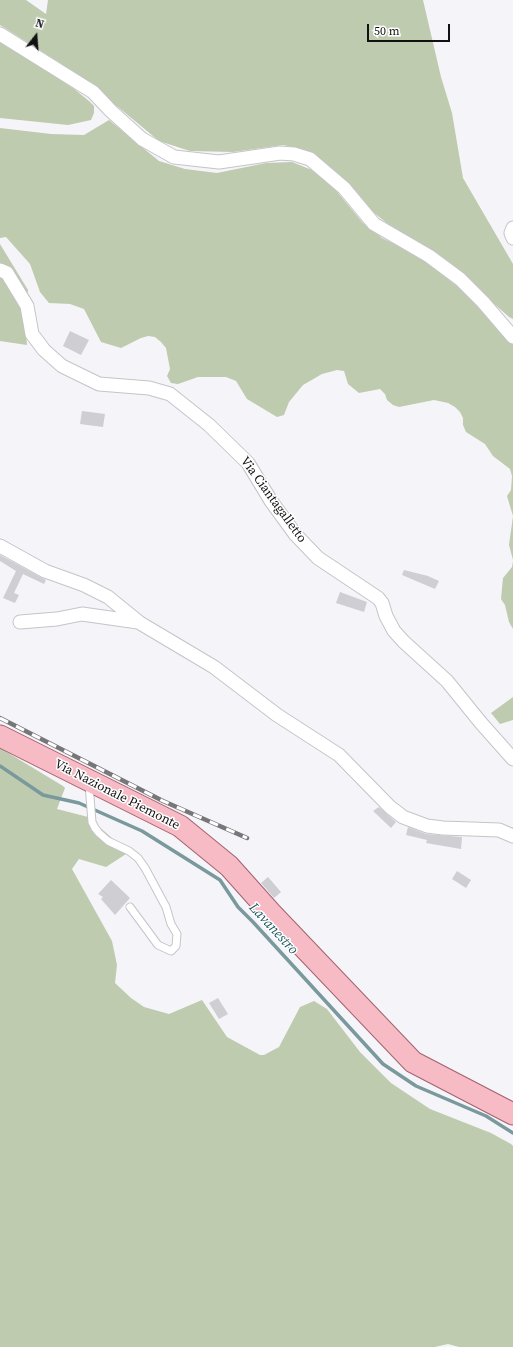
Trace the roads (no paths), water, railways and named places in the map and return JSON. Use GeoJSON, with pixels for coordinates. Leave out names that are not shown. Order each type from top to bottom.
{"type":"FeatureCollection","features":[{"type":"Feature","properties":{"kind":"main road","name":"Via Nazionale Piemonte"},"geometry":{"type":"LineString","coordinates":[[0,736],[89,785],[180,826],[229,866],[271,913],[413,1062],[513,1114]]}},
{"type":"Feature","properties":{"kind":"street"},"geometry":{"type":"LineString","coordinates":[[0,34],[93,92],[111,111],[142,139],[174,157],[219,162],[280,153],[294,154],[310,159],[344,188],[374,224],[429,256],[460,279],[483,302],[513,337]]}},
{"type":"Feature","properties":{"kind":"street"},"geometry":{"type":"LineString","coordinates":[[513,228],[511,233],[513,238]]}},
{"type":"Feature","properties":{"kind":"street","name":"Via Ciantagalletto"},"geometry":{"type":"LineString","coordinates":[[0,270],[7,273],[27,306],[32,334],[44,350],[62,366],[99,384],[149,388],[170,394],[210,425],[248,463],[271,501],[295,534],[318,558],[378,598],[382,603],[386,616],[394,631],[447,682],[480,723],[513,759]]}},
{"type":"Feature","properties":{"kind":"street"},"geometry":{"type":"LineString","coordinates":[[0,546],[45,571],[84,585],[108,597],[140,623],[214,666],[276,715],[339,755],[390,807],[403,817],[427,826],[499,830],[513,836]]}},
{"type":"Feature","properties":{"kind":"street"},"geometry":{"type":"LineString","coordinates":[[20,622],[57,619],[82,614],[140,623]]}},
{"type":"Feature","properties":{"kind":"lane"},"geometry":{"type":"LineString","coordinates":[[89,785],[92,817],[95,828],[108,841],[129,851],[138,858],[146,868],[166,907],[171,924],[177,934],[176,946],[171,951],[158,945],[130,907]]}},
{"type":"Feature","properties":{"kind":"waterway","name":"Lavanestro"},"geometry":{"type":"LineString","coordinates":[[0,766],[43,795],[79,803],[142,831],[220,880],[238,907],[383,1064],[416,1086],[486,1116],[513,1133]]}},
{"type":"Feature","properties":{"kind":"railway"},"geometry":{"type":"LineString","coordinates":[[0,718],[163,801],[247,838]]}}]}
